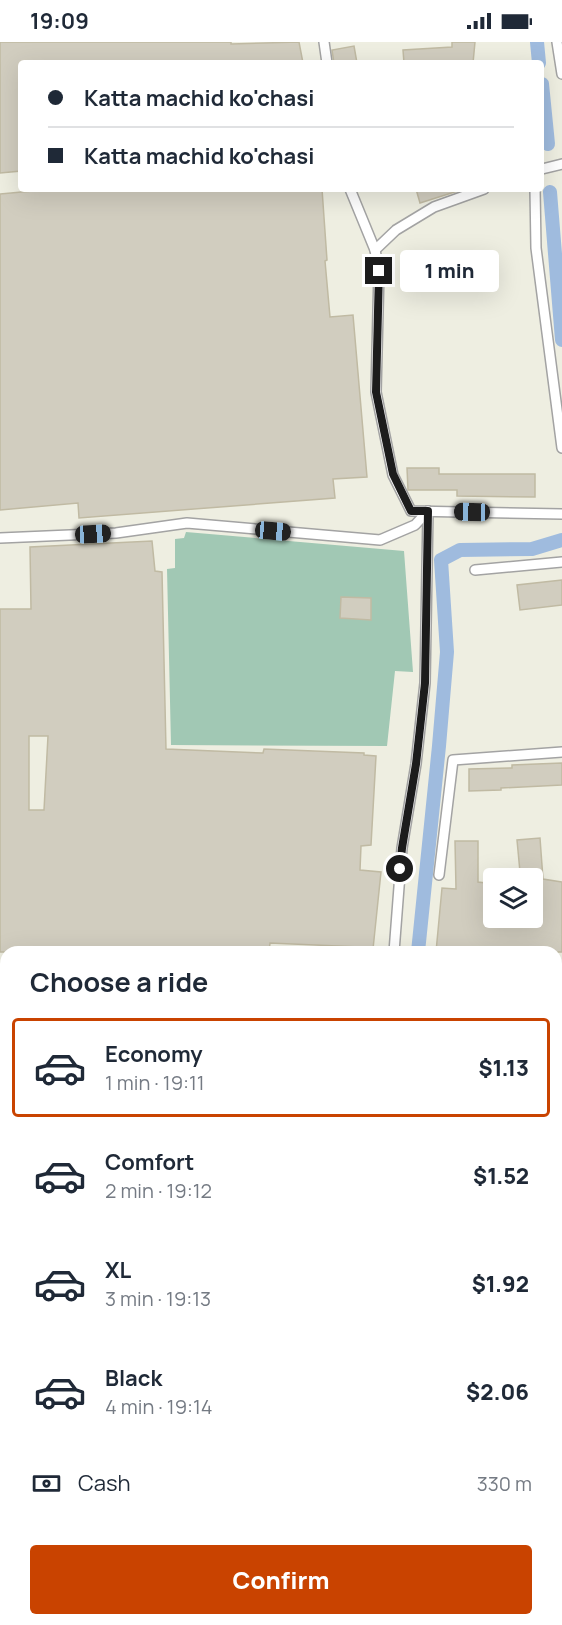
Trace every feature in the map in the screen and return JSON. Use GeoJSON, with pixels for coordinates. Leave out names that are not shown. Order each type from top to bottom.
{"type":"FeatureCollection","features":[{"type":"Feature","properties":{"kind":"street"},"geometry":{"type":"LineString","coordinates":[[324,42],[327,60]]}},
{"type":"Feature","properties":{"kind":"street"},"geometry":{"type":"LineString","coordinates":[[557,42],[562,74]]}},
{"type":"Feature","properties":{"kind":"street"},"geometry":{"type":"LineString","coordinates":[[544,168],[562,164]]}},
{"type":"Feature","properties":{"kind":"street"},"geometry":{"type":"LineString","coordinates":[[351,192],[375,250],[379,271],[376,392],[393,474],[411,511],[562,514]]}},
{"type":"Feature","properties":{"kind":"street"},"geometry":{"type":"LineString","coordinates":[[375,250],[396,230],[435,207],[476,192]]}},
{"type":"Feature","properties":{"kind":"street"},"geometry":{"type":"LineString","coordinates":[[535,192],[536,248],[562,448]]}},
{"type":"Feature","properties":{"kind":"street"},"geometry":{"type":"LineString","coordinates":[[0,538],[116,533],[187,523],[380,540],[415,525],[428,511]]}},
{"type":"Feature","properties":{"kind":"street"},"geometry":{"type":"LineString","coordinates":[[394,946],[402,848],[416,764],[425,683],[428,511]]}},
{"type":"Feature","properties":{"kind":"street"},"geometry":{"type":"LineString","coordinates":[[475,570],[562,562]]}},
{"type":"Feature","properties":{"kind":"street"},"geometry":{"type":"LineString","coordinates":[[439,875],[453,759],[562,752]]}},
{"type":"Feature","properties":{"kind":"green space"},"geometry":{"type":"Polygon","coordinates":[[[186,532],[404,551],[413,672],[395,671],[387,746],[171,745],[167,569],[175,568],[175,539],[184,538],[186,532]]]}},
{"type":"Feature","properties":{"kind":"building"},"geometry":{"type":"Polygon","coordinates":[[[0,42],[231,42],[231,44],[299,42],[302,60],[18,60],[18,171],[0,173],[0,42]]]}},
{"type":"Feature","properties":{"kind":"building"},"geometry":{"type":"Polygon","coordinates":[[[452,42],[475,42],[473,60],[404,60],[403,50],[452,47],[452,42]]]}},
{"type":"Feature","properties":{"kind":"building"},"geometry":{"type":"Polygon","coordinates":[[[354,46],[356,60],[334,60],[332,50],[354,46]]]}},
{"type":"Feature","properties":{"kind":"building"},"geometry":{"type":"Polygon","coordinates":[[[22,192],[322,192],[330,317],[353,315],[367,477],[333,479],[335,498],[79,518],[78,503],[0,510],[0,194],[22,192]]]}},
{"type":"Feature","properties":{"kind":"building"},"geometry":{"type":"Polygon","coordinates":[[[417,192],[455,192],[420,203],[417,192]]]}},
{"type":"Feature","properties":{"kind":"building"},"geometry":{"type":"Polygon","coordinates":[[[407,468],[439,468],[439,474],[535,474],[535,497],[457,496],[457,490],[408,490],[407,468]]]}},
{"type":"Feature","properties":{"kind":"building"},"geometry":{"type":"Polygon","coordinates":[[[152,541],[155,571],[162,572],[166,749],[263,753],[264,749],[364,753],[364,755],[376,756],[371,845],[361,846],[360,870],[381,872],[373,946],[270,943],[270,946],[0,946],[0,609],[31,609],[30,547],[152,541]],[[29,736],[29,810],[44,810],[48,736],[29,736]]]}},
{"type":"Feature","properties":{"kind":"building"},"geometry":{"type":"Polygon","coordinates":[[[562,580],[562,605],[520,610],[517,585],[562,580]]]}},
{"type":"Feature","properties":{"kind":"building"},"geometry":{"type":"Polygon","coordinates":[[[341,597],[371,598],[371,620],[340,618],[341,597]]]}},
{"type":"Feature","properties":{"kind":"building"},"geometry":{"type":"Polygon","coordinates":[[[562,763],[562,785],[469,791],[469,769],[562,763]]]}},
{"type":"Feature","properties":{"kind":"building"},"geometry":{"type":"Polygon","coordinates":[[[540,838],[542,868],[520,868],[517,840],[540,838]]]}},
{"type":"Feature","properties":{"kind":"building"},"geometry":{"type":"Polygon","coordinates":[[[455,841],[478,841],[478,882],[483,883],[483,928],[543,928],[543,879],[562,882],[562,946],[437,946],[442,888],[456,889],[455,841]]]}},
{"type":"Feature","properties":{"kind":"waterway"},"geometry":{"type":"LineString","coordinates":[[537,42],[539,60]]}},
{"type":"Feature","properties":{"kind":"waterway"},"geometry":{"type":"LineString","coordinates":[[544,104],[548,144]]}},
{"type":"Feature","properties":{"kind":"waterway"},"geometry":{"type":"LineString","coordinates":[[550,192],[562,340]]}},
{"type":"Feature","properties":{"kind":"waterway"},"geometry":{"type":"LineString","coordinates":[[419,946],[447,652],[441,560],[460,550],[532,549],[562,540]]}},
{"type":"Feature","properties":{"kind":"route"},"geometry":{"type":"LineString","coordinates":[[379,271],[376,392],[393,474],[411,511],[428,511],[425,683],[416,764],[400,869]]}}]}
